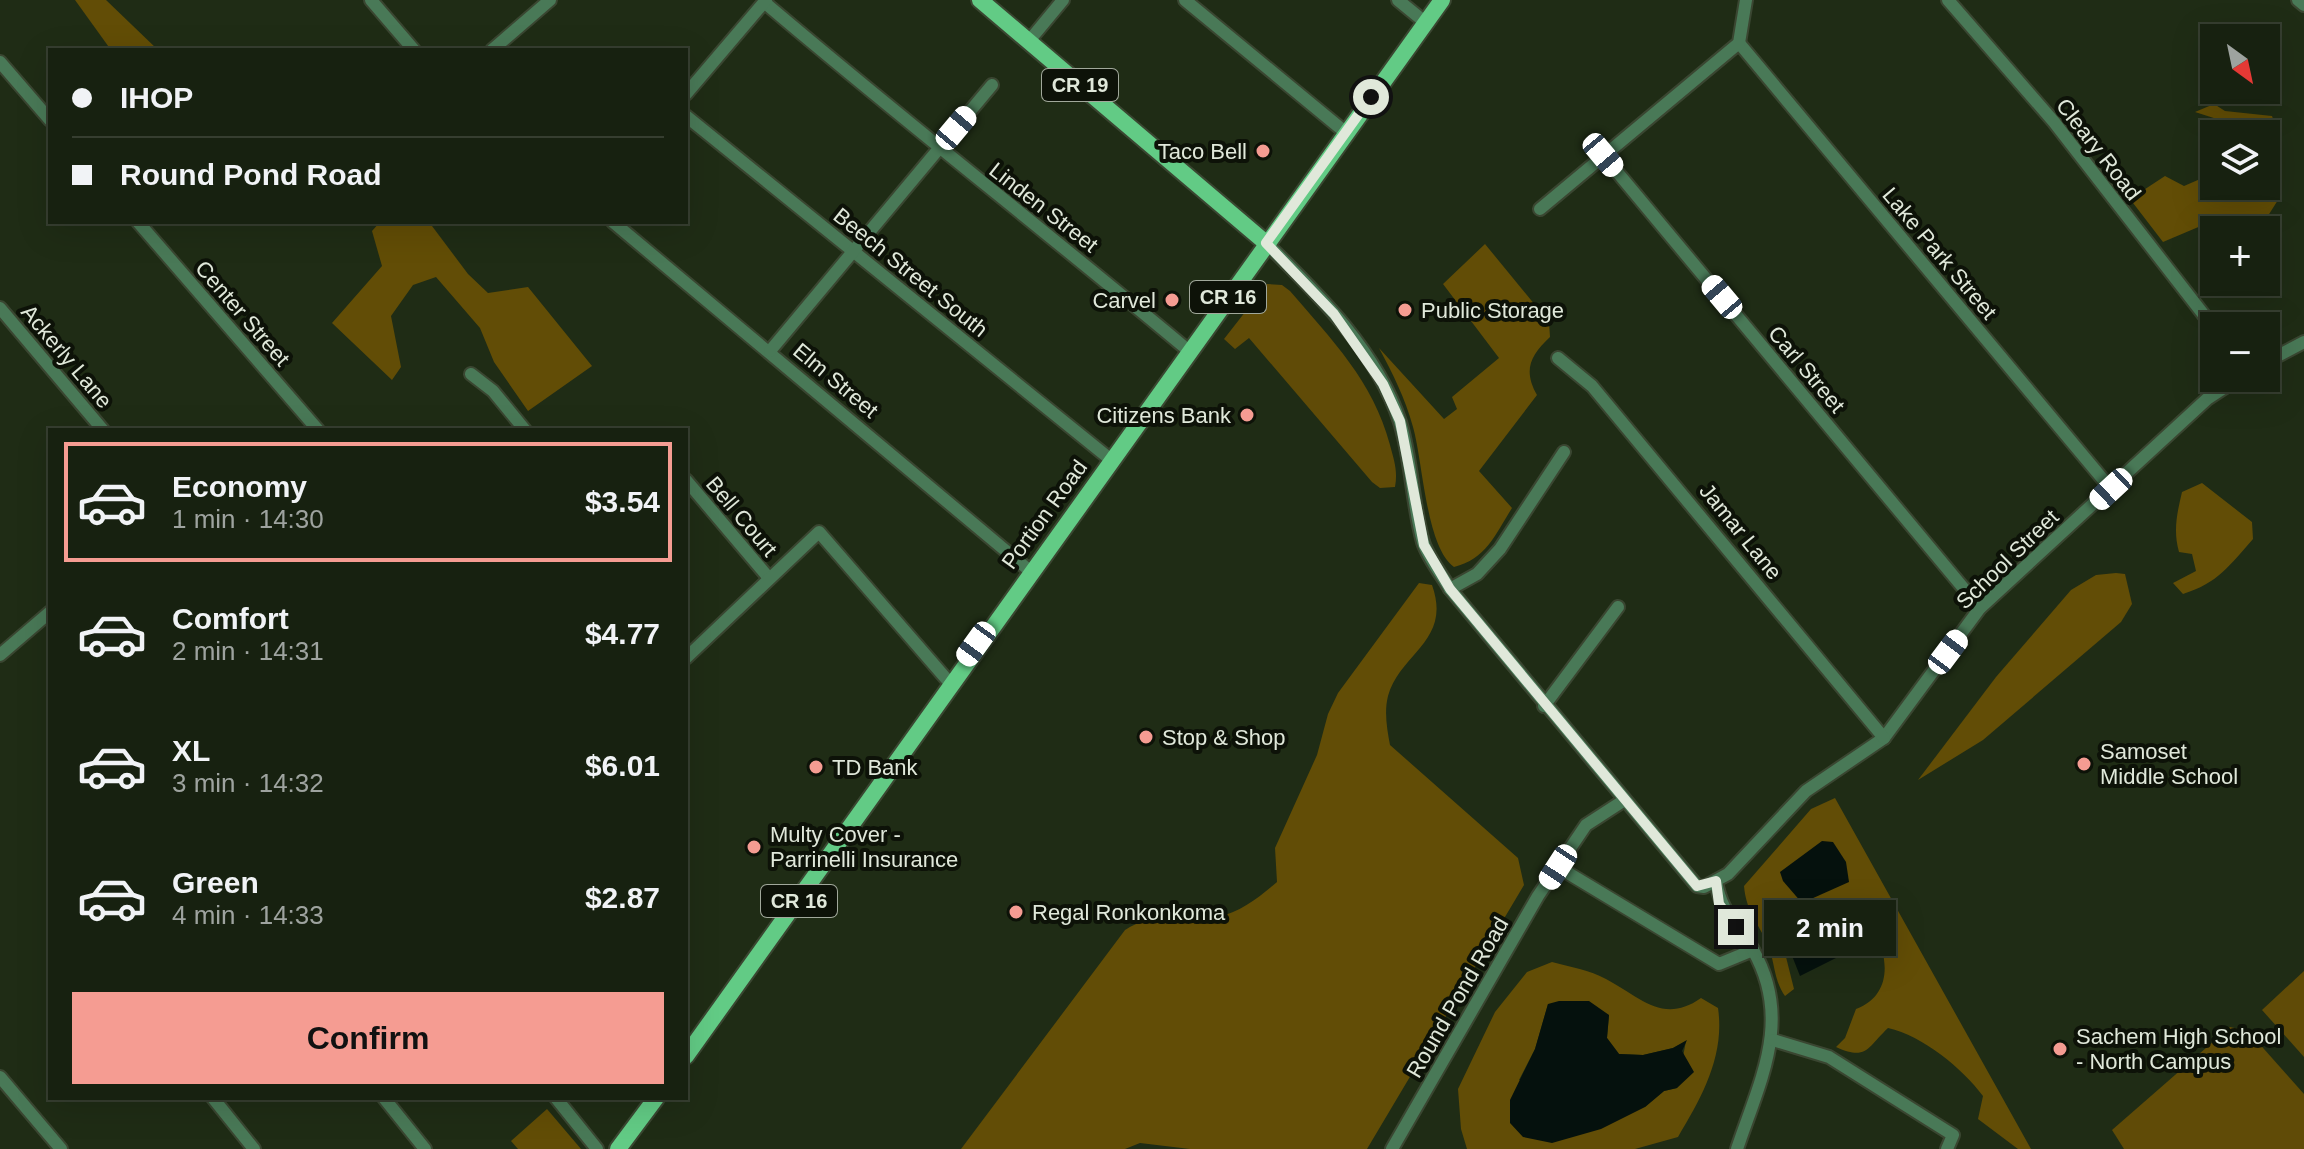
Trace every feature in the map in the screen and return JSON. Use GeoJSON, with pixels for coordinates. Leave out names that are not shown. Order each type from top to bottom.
{"type":"FeatureCollection","features":[{"type":"Feature","properties":{"kind":"main road","name":"CR 19"},"geometry":{"type":"LineString","coordinates":[[980,0],[1266,243]]}},
{"type":"Feature","properties":{"kind":"main road","name":"Portion Road"},"geometry":{"type":"LineString","coordinates":[[688,1053],[823,868],[949,682],[1442,0]]}},
{"type":"Feature","properties":{"kind":"main road"},"geometry":{"type":"LineString","coordinates":[[618,1149],[655,1100]]}},
{"type":"Feature","properties":{"kind":"street"},"geometry":{"type":"LineString","coordinates":[[371,0],[412,48]]}},
{"type":"Feature","properties":{"kind":"street"},"geometry":{"type":"LineString","coordinates":[[494,48],[550,0]]}},
{"type":"Feature","properties":{"kind":"street"},"geometry":{"type":"LineString","coordinates":[[1029,41],[1063,0]]}},
{"type":"Feature","properties":{"kind":"street"},"geometry":{"type":"LineString","coordinates":[[1185,0],[1345,132]]}},
{"type":"Feature","properties":{"kind":"street"},"geometry":{"type":"LineString","coordinates":[[1398,0],[1426,23]]}},
{"type":"Feature","properties":{"kind":"street"},"geometry":{"type":"LineString","coordinates":[[1540,209],[1739,43],[1746,0]]}},
{"type":"Feature","properties":{"kind":"street","name":"Cleary Road"},"geometry":{"type":"LineString","coordinates":[[1948,0],[2054,122],[2202,312]]}},
{"type":"Feature","properties":{"kind":"street"},"geometry":{"type":"LineString","coordinates":[[2298,0],[2304,5]]}},
{"type":"Feature","properties":{"kind":"street"},"geometry":{"type":"LineString","coordinates":[[688,92],[765,1]]}},
{"type":"Feature","properties":{"kind":"street","name":"Linden Street"},"geometry":{"type":"LineString","coordinates":[[765,1],[938,149],[1025,214],[1189,351]]}},
{"type":"Feature","properties":{"kind":"street","name":"Lake Park Street"},"geometry":{"type":"LineString","coordinates":[[1739,43],[2111,489]]}},
{"type":"Feature","properties":{"kind":"street"},"geometry":{"type":"LineString","coordinates":[[0,62],[48,118]]}},
{"type":"Feature","properties":{"kind":"street"},"geometry":{"type":"LineString","coordinates":[[770,351],[992,85]]}},
{"type":"Feature","properties":{"kind":"street","name":"Beech Street South"},"geometry":{"type":"LineString","coordinates":[[688,118],[1110,459]]}},
{"type":"Feature","properties":{"kind":"street","name":"Carl Street"},"geometry":{"type":"LineString","coordinates":[[1603,155],[1980,608]]}},
{"type":"Feature","properties":{"kind":"street","name":"Center Street"},"geometry":{"type":"LineString","coordinates":[[140,224],[316,428]]}},
{"type":"Feature","properties":{"kind":"street","name":"Elm Street"},"geometry":{"type":"LineString","coordinates":[[615,224],[1030,571]]}},
{"type":"Feature","properties":{"kind":"street"},"geometry":{"type":"LineString","coordinates":[[1266,243],[1325,304],[1383,384],[1400,421],[1424,545],[1450,589],[1623,801],[1697,886],[1716,881],[1719,904],[1753,950],[1771,995],[1773,1040],[1737,1149]]}},
{"type":"Feature","properties":{"kind":"street","name":"Ackerly Lane"},"geometry":{"type":"LineString","coordinates":[[1,310],[101,428]]}},
{"type":"Feature","properties":{"kind":"street"},"geometry":{"type":"LineString","coordinates":[[2280,355],[2304,342]]}},
{"type":"Feature","properties":{"kind":"street","name":"Jamar Lane"},"geometry":{"type":"LineString","coordinates":[[1558,358],[1592,386],[1884,738]]}},
{"type":"Feature","properties":{"kind":"street"},"geometry":{"type":"LineString","coordinates":[[471,374],[493,391],[523,428]]}},
{"type":"Feature","properties":{"kind":"street","name":"School Street"},"geometry":{"type":"LineString","coordinates":[[1716,881],[1728,874],[1806,791],[1884,738],[1980,608],[2218,392]]}},
{"type":"Feature","properties":{"kind":"street"},"geometry":{"type":"LineString","coordinates":[[1450,589],[1477,574],[1500,549],[1564,452]]}},
{"type":"Feature","properties":{"kind":"street","name":"Bell Court"},"geometry":{"type":"LineString","coordinates":[[688,482],[768,577]]}},
{"type":"Feature","properties":{"kind":"street"},"geometry":{"type":"LineString","coordinates":[[688,656],[819,532],[949,682]]}},
{"type":"Feature","properties":{"kind":"street"},"geometry":{"type":"LineString","coordinates":[[1544,706],[1618,607]]}},
{"type":"Feature","properties":{"kind":"street"},"geometry":{"type":"LineString","coordinates":[[0,655],[48,614]]}},
{"type":"Feature","properties":{"kind":"street","name":"Round Pond Road"},"geometry":{"type":"LineString","coordinates":[[1392,1149],[1558,867],[1586,825],[1623,801]]}},
{"type":"Feature","properties":{"kind":"street"},"geometry":{"type":"LineString","coordinates":[[1558,867],[1719,964],[1753,950]]}},
{"type":"Feature","properties":{"kind":"street"},"geometry":{"type":"LineString","coordinates":[[1773,1040],[1829,1057],[1953,1135],[1947,1149]]}},
{"type":"Feature","properties":{"kind":"street"},"geometry":{"type":"LineString","coordinates":[[0,1077],[61,1149]]}},
{"type":"Feature","properties":{"kind":"street"},"geometry":{"type":"LineString","coordinates":[[215,1100],[254,1149]]}},
{"type":"Feature","properties":{"kind":"street"},"geometry":{"type":"LineString","coordinates":[[386,1100],[425,1149]]}},
{"type":"Feature","properties":{"kind":"street"},"geometry":{"type":"LineString","coordinates":[[558,1100],[597,1149]]}},
{"type":"Feature","properties":{"kind":"shaded area"},"geometry":{"type":"Polygon","coordinates":[[[75,0],[106,0],[156,48],[110,48],[75,0]]]}},
{"type":"Feature","properties":{"kind":"shaded area"},"geometry":{"type":"Polygon","coordinates":[[[2214,104],[2225,111],[2272,116],[2273,120],[2220,120],[2195,112],[2214,104]]]}},
{"type":"Feature","properties":{"kind":"shaded area"},"geometry":{"type":"Polygon","coordinates":[[[2165,176],[2184,186],[2200,179],[2200,200],[2278,200],[2268,216],[2200,216],[2200,226],[2163,242],[2130,199],[2165,176]]]}},
{"type":"Feature","properties":{"kind":"shaded area"},"geometry":{"type":"Polygon","coordinates":[[[378,224],[430,224],[468,274],[488,293],[528,287],[592,366],[528,411],[494,362],[480,328],[436,277],[413,285],[391,316],[401,367],[392,380],[332,323],[382,266],[372,231],[378,224]]]}},
{"type":"Feature","properties":{"kind":"shaded area"},"geometry":{"type":"Polygon","coordinates":[[[1485,244],[1549,322],[1550,337],[1531,364],[1530,378],[1537,395],[1479,471],[1512,508],[1482,552],[1454,567],[1437,542],[1410,416],[1379,348],[1444,419],[1457,409],[1452,397],[1499,358],[1443,284],[1485,244]]]}},
{"type":"Feature","properties":{"kind":"shaded area"},"geometry":{"type":"Polygon","coordinates":[[[1267,284],[1282,285],[1290,291],[1336,344],[1362,381],[1383,422],[1396,471],[1395,487],[1380,488],[1372,482],[1249,338],[1235,349],[1224,339],[1267,284]]]}},
{"type":"Feature","properties":{"kind":"shaded area"},"geometry":{"type":"Polygon","coordinates":[[[2202,483],[2252,522],[2253,539],[2214,579],[2183,594],[2173,583],[2196,571],[2192,554],[2179,552],[2177,515],[2182,492],[2202,483]]]}},
{"type":"Feature","properties":{"kind":"shaded area"},"geometry":{"type":"Polygon","coordinates":[[[2125,574],[2132,604],[2121,622],[1983,740],[1918,780],[1996,677],[2071,590],[2096,575],[2125,574]]]}},
{"type":"Feature","properties":{"kind":"shaded area"},"geometry":{"type":"Polygon","coordinates":[[[1419,583],[1432,585],[1435,620],[1422,645],[1394,681],[1388,696],[1386,714],[1390,745],[1518,858],[1524,885],[1367,1149],[1190,1149],[1140,1143],[1125,1149],[961,1149],[1125,930],[1148,920],[1204,919],[1226,915],[1249,903],[1277,882],[1275,848],[1317,755],[1328,714],[1338,693],[1419,583]]]}},
{"type":"Feature","properties":{"kind":"shaded area"},"geometry":{"type":"Polygon","coordinates":[[[1835,798],[2031,1149],[2018,1149],[1978,1119],[1983,1096],[1953,1064],[1915,1038],[1888,1028],[1861,1052],[1836,1047],[1845,1038],[1856,1009],[1871,1000],[1880,988],[1884,974],[1880,943],[1855,900],[1840,900],[1785,927],[1781,937],[1794,989],[1785,996],[1781,990],[1769,947],[1749,908],[1744,886],[1811,809],[1835,798]]]}},
{"type":"Feature","properties":{"kind":"shaded area"},"geometry":{"type":"Polygon","coordinates":[[[1822,841],[1833,842],[1846,862],[1849,882],[1802,903],[1783,881],[1780,872],[1822,841]]]}},
{"type":"Feature","properties":{"kind":"shaded area"},"geometry":{"type":"Polygon","coordinates":[[[1848,909],[1862,930],[1862,945],[1800,976],[1785,938],[1848,909]]]}},
{"type":"Feature","properties":{"kind":"shaded area"},"geometry":{"type":"Polygon","coordinates":[[[1552,962],[1600,976],[1663,1009],[1687,1006],[1701,998],[1718,1008],[1718,1043],[1710,1076],[1678,1137],[1635,1149],[1467,1149],[1461,1129],[1458,1089],[1495,1012],[1527,972],[1552,962]],[[1548,1004],[1535,1049],[1519,1080],[1645,1107],[1664,1091],[1677,1088],[1686,1041],[1673,1048],[1643,1055],[1619,1054],[1607,1038],[1609,1015],[1548,1004]]]}},
{"type":"Feature","properties":{"kind":"shaded area"},"geometry":{"type":"Polygon","coordinates":[[[2304,971],[2304,1057],[2262,1010],[2304,971]]]}},
{"type":"Feature","properties":{"kind":"shaded area"},"geometry":{"type":"Polygon","coordinates":[[[1589,1001],[1609,1015],[1607,1038],[1619,1054],[1643,1055],[1673,1048],[1687,1040],[1682,1051],[1694,1072],[1677,1088],[1664,1091],[1645,1107],[1601,1129],[1552,1143],[1523,1137],[1510,1123],[1510,1100],[1535,1049],[1548,1004],[1589,1001]]]}},
{"type":"Feature","properties":{"kind":"shaded area"},"geometry":{"type":"Polygon","coordinates":[[[2230,1027],[2248,1031],[2304,1094],[2304,1149],[2124,1149],[2112,1130],[2230,1027]]]}},
{"type":"Feature","properties":{"kind":"shaded area"},"geometry":{"type":"Polygon","coordinates":[[[547,1109],[581,1149],[518,1149],[511,1141],[547,1109]]]}},
{"type":"Feature","properties":{"kind":"place","name":"Taco Bell"},"geometry":{"type":"Point","coordinates":[1263,151]}},
{"type":"Feature","properties":{"kind":"place","name":"Carvel"},"geometry":{"type":"Point","coordinates":[1172,300]}},
{"type":"Feature","properties":{"kind":"place","name":"Public Storage"},"geometry":{"type":"Point","coordinates":[1405,310]}},
{"type":"Feature","properties":{"kind":"place","name":"Citizens Bank"},"geometry":{"type":"Point","coordinates":[1247,415]}},
{"type":"Feature","properties":{"kind":"place","name":"Stop & Shop"},"geometry":{"type":"Point","coordinates":[1146,737]}},
{"type":"Feature","properties":{"kind":"place","name":"Samoset Middle School"},"geometry":{"type":"Point","coordinates":[2084,764]}},
{"type":"Feature","properties":{"kind":"place","name":"TD Bank"},"geometry":{"type":"Point","coordinates":[816,767]}},
{"type":"Feature","properties":{"kind":"place","name":"Multy Cover - Parrinelli Insurance"},"geometry":{"type":"Point","coordinates":[754,847]}},
{"type":"Feature","properties":{"kind":"place","name":"Regal Ronkonkoma"},"geometry":{"type":"Point","coordinates":[1016,912]}},
{"type":"Feature","properties":{"kind":"place","name":"Sachem High School - North Campus"},"geometry":{"type":"Point","coordinates":[2060,1049]}},
{"type":"Feature","properties":{"kind":"route"},"geometry":{"type":"LineString","coordinates":[[1371,97],[1266,243],[1317,293],[1351,335],[1383,384],[1400,421],[1424,545],[1450,589],[1623,801],[1697,886],[1704,887],[1716,881],[1719,904],[1736,927]]}}]}
